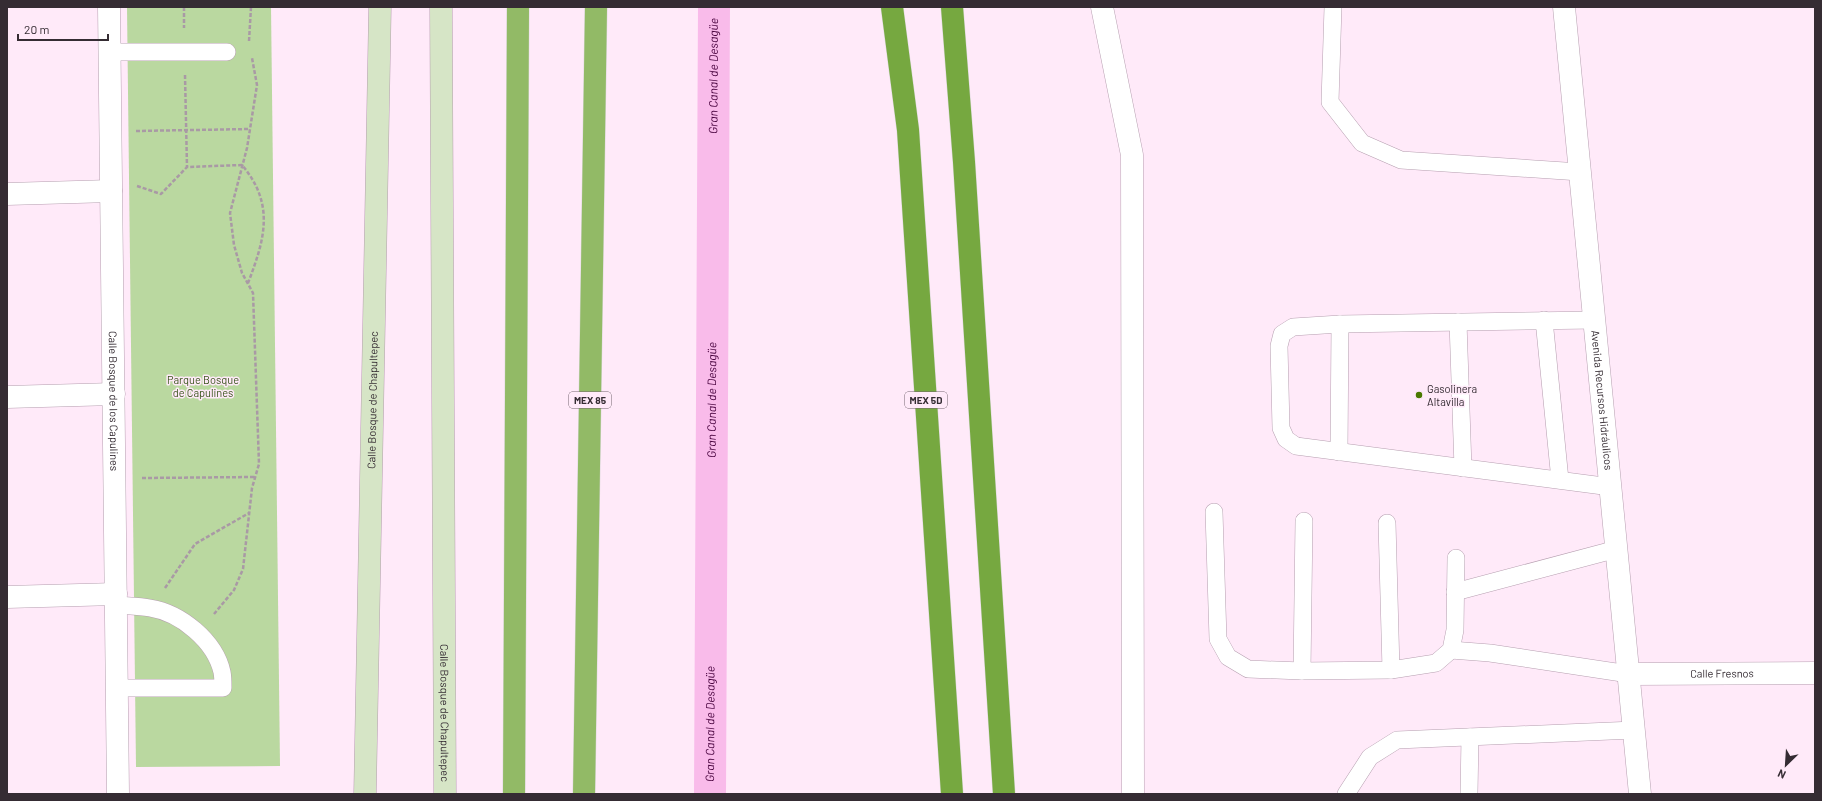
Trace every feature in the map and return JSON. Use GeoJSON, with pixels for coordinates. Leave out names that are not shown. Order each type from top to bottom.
{"type":"FeatureCollection","features":[{"type":"Feature","properties":{"kind":"highway"},"geometry":{"type":"LineString","coordinates":[[514,794],[518,7]]}},
{"type":"Feature","properties":{"kind":"highway","name":"MEX 85"},"geometry":{"type":"LineString","coordinates":[[584,794],[596,7]]}},
{"type":"Feature","properties":{"kind":"highway","name":"MEX 5D"},"geometry":{"type":"LineString","coordinates":[[892,7],[908,130],[952,794]]}},
{"type":"Feature","properties":{"kind":"highway"},"geometry":{"type":"LineString","coordinates":[[952,7],[964,162],[1004,794]]}},
{"type":"Feature","properties":{"kind":"main road","name":"Calle Bosque de Chapultepec"},"geometry":{"type":"LineString","coordinates":[[365,794],[380,7]]}},
{"type":"Feature","properties":{"kind":"main road","name":"Calle Bosque de Chapultepec"},"geometry":{"type":"LineString","coordinates":[[441,7],[445,794]]}},
{"type":"Feature","properties":{"kind":"street","name":"Calle Bosque de los Capulines"},"geometry":{"type":"LineString","coordinates":[[109,7],[118,794]]}},
{"type":"Feature","properties":{"kind":"street"},"geometry":{"type":"LineString","coordinates":[[1102,7],[1132,155],[1133,794]]}},
{"type":"Feature","properties":{"kind":"street","name":"Avenida Recursos Hidráulicos"},"geometry":{"type":"LineString","coordinates":[[1564,7],[1640,794]]}},
{"type":"Feature","properties":{"kind":"street"},"geometry":{"type":"LineString","coordinates":[[7,194],[111,184]]}},
{"type":"Feature","properties":{"kind":"street"},"geometry":{"type":"LineString","coordinates":[[7,397],[114,394]]}},
{"type":"Feature","properties":{"kind":"street"},"geometry":{"type":"LineString","coordinates":[[7,597],[116,599]]}},
{"type":"Feature","properties":{"kind":"street","name":"Calle Fresnos"},"geometry":{"type":"LineString","coordinates":[[1629,674],[1815,674]]}},
{"type":"Feature","properties":{"kind":"lane"},"geometry":{"type":"LineString","coordinates":[[1333,7],[1330,102],[1362,143],[1401,160],[1580,172]]}},
{"type":"Feature","properties":{"kind":"lane"},"geometry":{"type":"LineString","coordinates":[[110,52],[227,52]]}},
{"type":"Feature","properties":{"kind":"lane"},"geometry":{"type":"LineString","coordinates":[[1544,320],[1560,480]]}},
{"type":"Feature","properties":{"kind":"lane"},"geometry":{"type":"LineString","coordinates":[[1595,320],[1340,324],[1293,327],[1282,334],[1279,346],[1281,428],[1286,439],[1296,446],[1611,487]]}},
{"type":"Feature","properties":{"kind":"lane"},"geometry":{"type":"LineString","coordinates":[[1458,322],[1462,468]]}},
{"type":"Feature","properties":{"kind":"lane"},"geometry":{"type":"LineString","coordinates":[[1339,452],[1340,324]]}},
{"type":"Feature","properties":{"kind":"lane"},"geometry":{"type":"LineString","coordinates":[[1214,512],[1218,640],[1228,657],[1248,669],[1302,671],[1391,670],[1436,663],[1451,650],[1455,630],[1456,558]]}},
{"type":"Feature","properties":{"kind":"lane"},"geometry":{"type":"LineString","coordinates":[[1302,671],[1304,521]]}},
{"type":"Feature","properties":{"kind":"lane"},"geometry":{"type":"LineString","coordinates":[[1387,523],[1391,670]]}},
{"type":"Feature","properties":{"kind":"lane"},"geometry":{"type":"LineString","coordinates":[[1455,592],[1617,549]]}},
{"type":"Feature","properties":{"kind":"lane"},"geometry":{"type":"LineString","coordinates":[[116,599],[151,608],[176,617],[198,632],[213,652],[222,672],[223,688],[117,688]]}},
{"type":"Feature","properties":{"kind":"lane"},"geometry":{"type":"LineString","coordinates":[[1451,650],[1490,653],[1629,674]]}},
{"type":"Feature","properties":{"kind":"lane"},"geometry":{"type":"LineString","coordinates":[[1346,794],[1370,757],[1397,740],[1634,730]]}},
{"type":"Feature","properties":{"kind":"lane"},"geometry":{"type":"LineString","coordinates":[[1469,794],[1470,737]]}},
{"type":"Feature","properties":{"kind":"path"},"geometry":{"type":"LineString","coordinates":[[111,184],[161,194],[187,167],[184,7]]}},
{"type":"Feature","properties":{"kind":"path"},"geometry":{"type":"LineString","coordinates":[[249,44],[251,7]]}},
{"type":"Feature","properties":{"kind":"path"},"geometry":{"type":"LineString","coordinates":[[198,632],[234,590],[243,569],[252,488],[259,464],[253,300],[252,293],[242,273],[234,245],[230,213],[250,129],[257,85],[250,51]]}},
{"type":"Feature","properties":{"kind":"path"},"geometry":{"type":"LineString","coordinates":[[111,132],[250,129]]}},
{"type":"Feature","properties":{"kind":"path"},"geometry":{"type":"LineString","coordinates":[[187,167],[242,165]]}},
{"type":"Feature","properties":{"kind":"path"},"geometry":{"type":"LineString","coordinates":[[242,165],[253,178],[262,199],[264,227],[257,260],[247,284]]}},
{"type":"Feature","properties":{"kind":"path"},"geometry":{"type":"LineString","coordinates":[[114,478],[255,477]]}},
{"type":"Feature","properties":{"kind":"path"},"geometry":{"type":"LineString","coordinates":[[151,608],[195,544],[249,512]]}},
{"type":"Feature","properties":{"kind":"green space","name":"Parque Bosque de Capulines"},"geometry":{"type":"Polygon","coordinates":[[[127,7],[271,7],[280,766],[136,767],[127,7]]]}},
{"type":"Feature","properties":{"kind":"waterway","name":"Gran Canal de Desagüe"},"geometry":{"type":"LineString","coordinates":[[710,794],[714,7]]}},
{"type":"Feature","properties":{"kind":"place","name":"Gasolinera Altavilla"},"geometry":{"type":"Point","coordinates":[1419,395]}}]}
